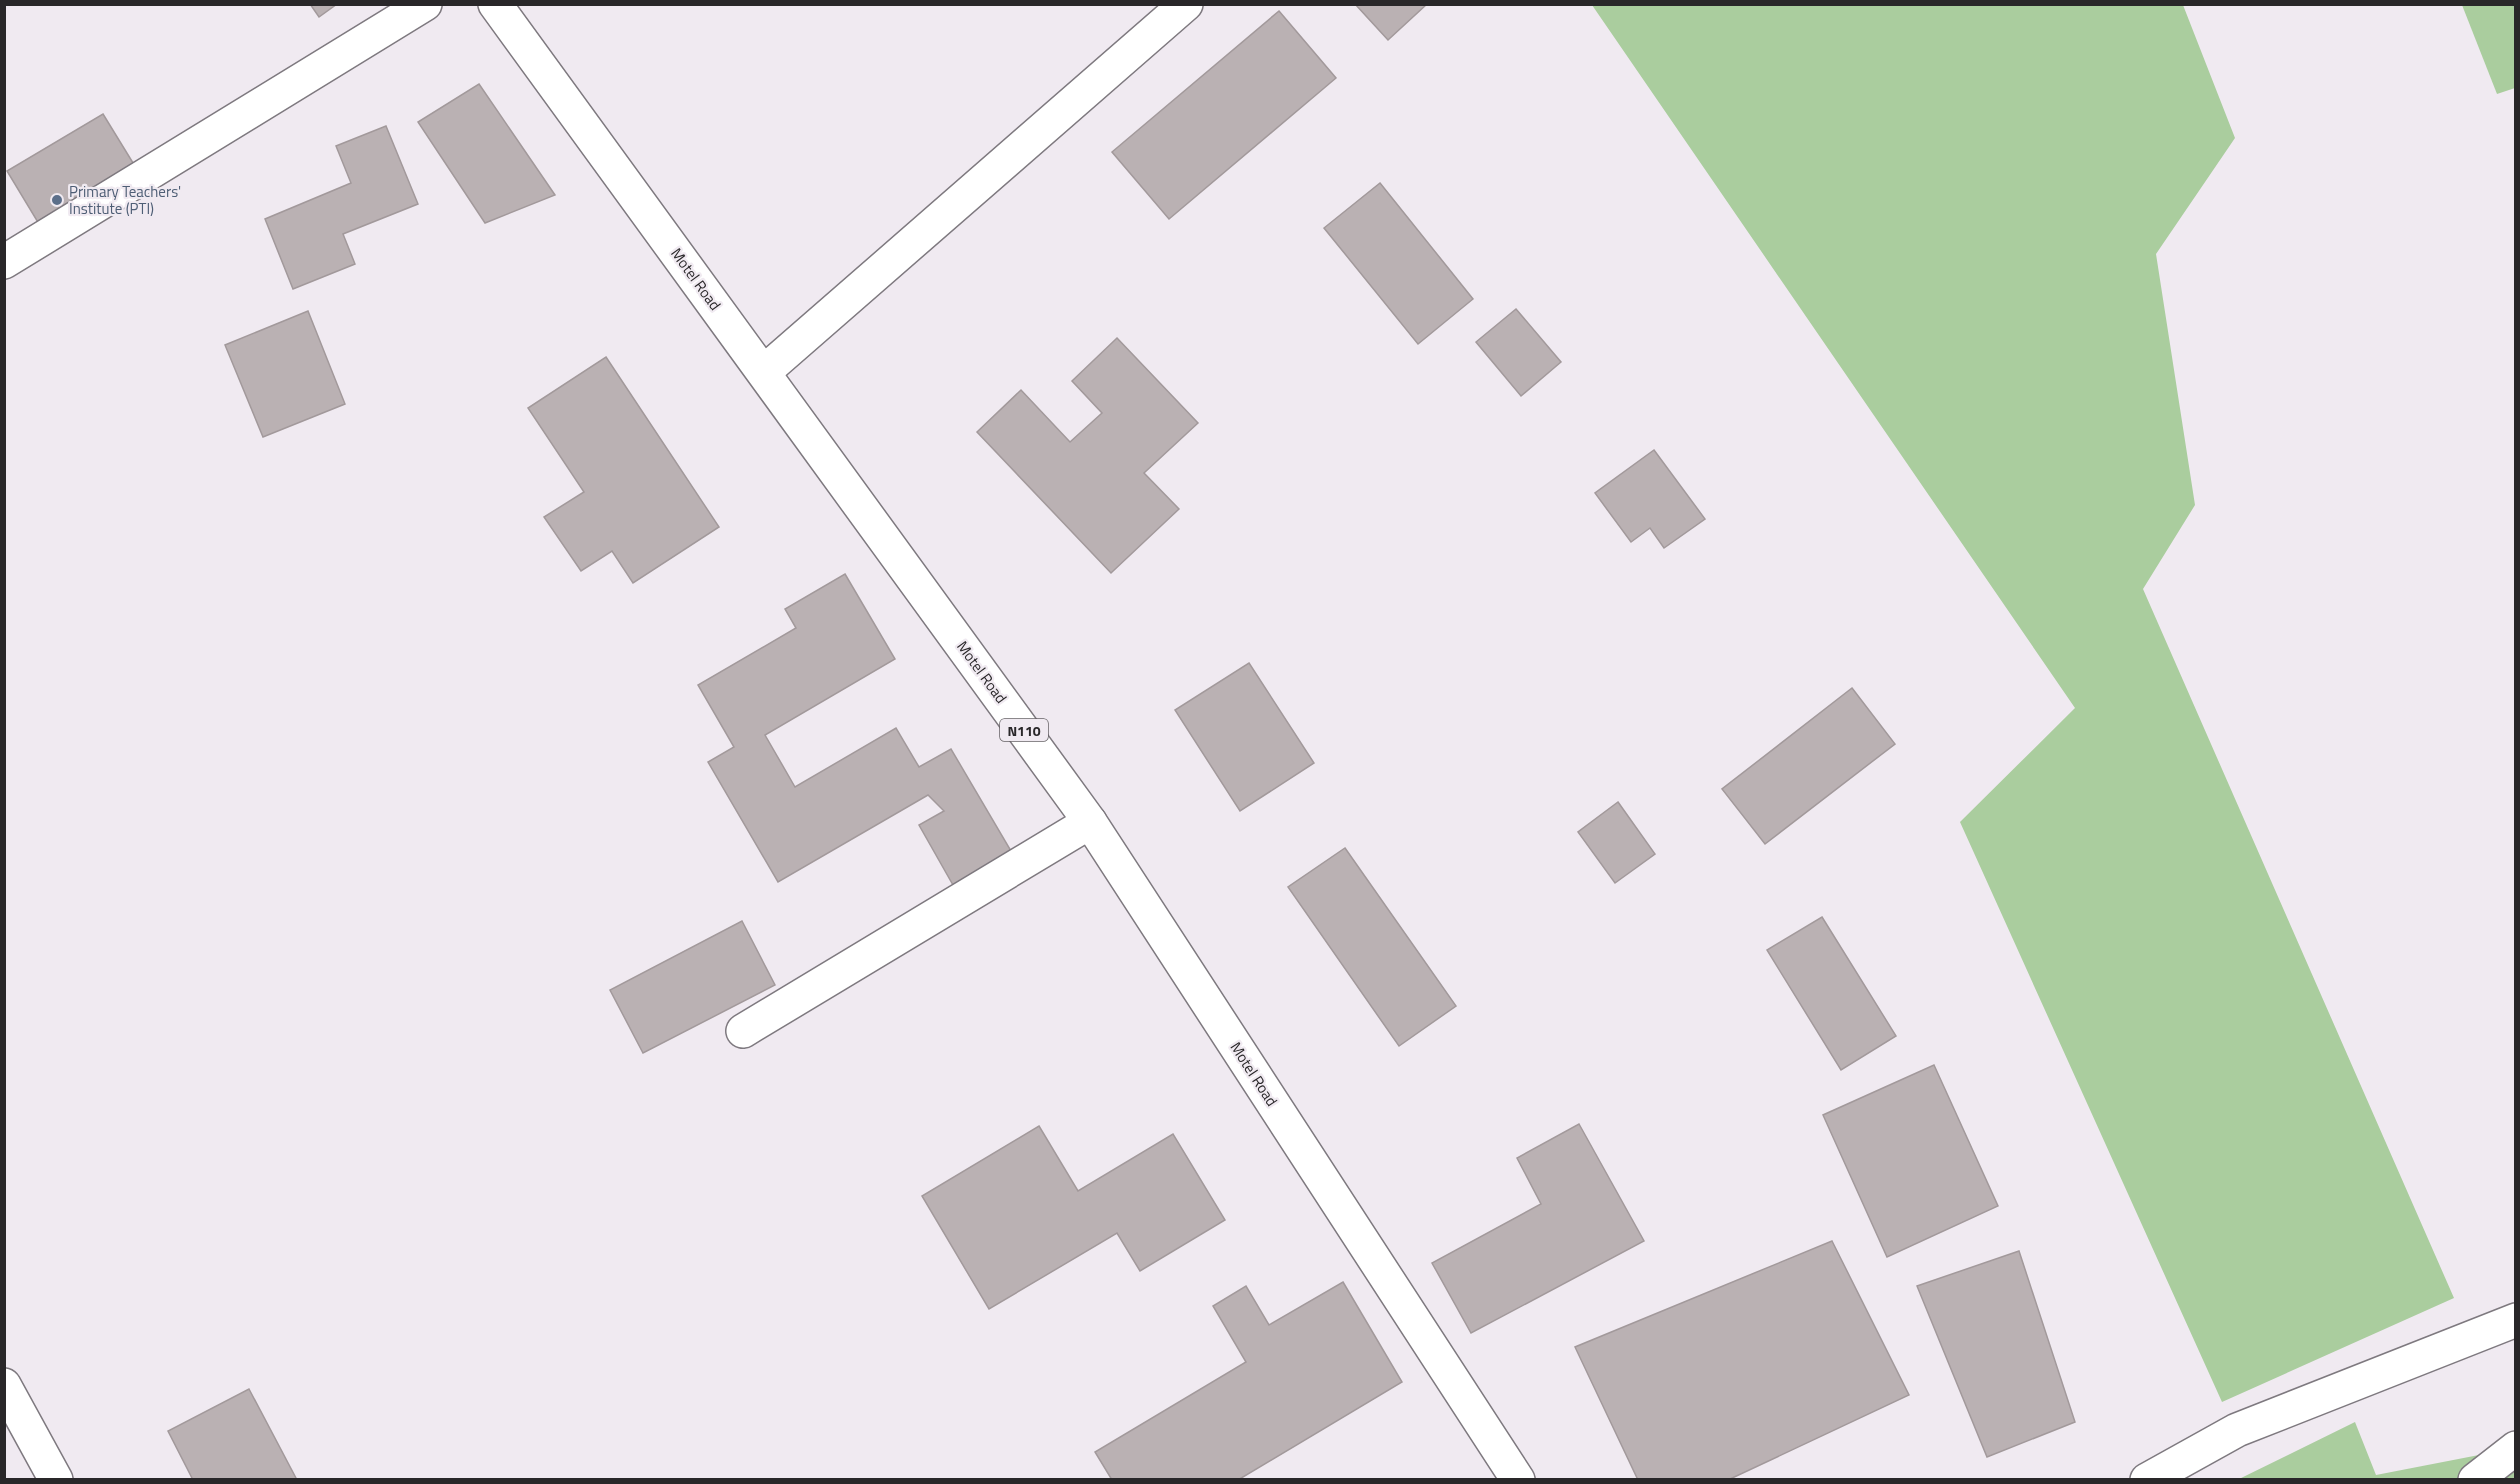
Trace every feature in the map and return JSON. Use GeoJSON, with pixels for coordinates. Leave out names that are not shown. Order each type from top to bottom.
{"type":"FeatureCollection","features":[{"type":"Feature","properties":{"kind":"main road"},"geometry":{"type":"LineString","coordinates":[[4,262],[425,4]]}},
{"type":"Feature","properties":{"kind":"main road","name":"Motel Road"},"geometry":{"type":"LineString","coordinates":[[495,4],[1090,822],[1518,1479]]}},
{"type":"Feature","properties":{"kind":"main road"},"geometry":{"type":"LineString","coordinates":[[764,372],[1186,4]]}},
{"type":"Feature","properties":{"kind":"main road"},"geometry":{"type":"LineString","coordinates":[[743,1030],[1090,822]]}},
{"type":"Feature","properties":{"kind":"main road"},"geometry":{"type":"LineString","coordinates":[[2147,1479],[2237,1430],[2516,1320]]}},
{"type":"Feature","properties":{"kind":"main road"},"geometry":{"type":"LineString","coordinates":[[4,1385],[56,1479]]}},
{"type":"Feature","properties":{"kind":"main road"},"geometry":{"type":"LineString","coordinates":[[2475,1479],[2516,1448]]}},
{"type":"Feature","properties":{"kind":"green space"},"geometry":{"type":"Polygon","coordinates":[[[1592,5],[2183,5],[2235,138],[2156,254],[2195,505],[2143,589],[2454,1298],[2222,1402],[1960,822],[2075,708],[1592,5]]]}},
{"type":"Feature","properties":{"kind":"green space"},"geometry":{"type":"Polygon","coordinates":[[[2462,5],[2515,5],[2515,88],[2497,94],[2462,5]]]}},
{"type":"Feature","properties":{"kind":"green space"},"geometry":{"type":"Polygon","coordinates":[[[2355,1422],[2376,1475],[2515,1448],[2515,1479],[2237,1480],[2355,1422]]]}},
{"type":"Feature","properties":{"kind":"building"},"geometry":{"type":"Polygon","coordinates":[[[310,4],[337,4],[319,17],[310,4]]]}},
{"type":"Feature","properties":{"kind":"building"},"geometry":{"type":"Polygon","coordinates":[[[1355,4],[1427,4],[1388,40],[1355,4]]]}},
{"type":"Feature","properties":{"kind":"building"},"geometry":{"type":"Polygon","coordinates":[[[1279,11],[1336,78],[1169,219],[1112,152],[1279,11]]]}},
{"type":"Feature","properties":{"kind":"building"},"geometry":{"type":"Polygon","coordinates":[[[479,84],[555,195],[485,223],[418,122],[479,84]]]}},
{"type":"Feature","properties":{"kind":"building","name":"Primary Teachers' Institute (PTI)"},"geometry":{"type":"Polygon","coordinates":[[[103,114],[138,171],[42,229],[7,171],[103,114]]]}},
{"type":"Feature","properties":{"kind":"building"},"geometry":{"type":"Polygon","coordinates":[[[386,126],[418,204],[343,234],[355,264],[293,289],[265,219],[351,183],[336,146],[386,126]]]}},
{"type":"Feature","properties":{"kind":"building"},"geometry":{"type":"Polygon","coordinates":[[[1380,183],[1473,299],[1418,344],[1324,228],[1380,183]]]}},
{"type":"Feature","properties":{"kind":"building"},"geometry":{"type":"Polygon","coordinates":[[[1516,309],[1561,362],[1521,396],[1476,342],[1516,309]]]}},
{"type":"Feature","properties":{"kind":"building"},"geometry":{"type":"Polygon","coordinates":[[[308,311],[345,404],[263,437],[225,345],[308,311]]]}},
{"type":"Feature","properties":{"kind":"building"},"geometry":{"type":"Polygon","coordinates":[[[1117,338],[1198,423],[1144,473],[1179,509],[1111,573],[977,432],[1021,390],[1070,442],[1102,413],[1072,381],[1117,338]]]}},
{"type":"Feature","properties":{"kind":"building"},"geometry":{"type":"Polygon","coordinates":[[[606,357],[719,527],[633,583],[612,551],[581,571],[544,517],[584,492],[528,408],[606,357]]]}},
{"type":"Feature","properties":{"kind":"building"},"geometry":{"type":"Polygon","coordinates":[[[1654,450],[1705,519],[1664,548],[1650,528],[1631,542],[1595,493],[1654,450]]]}},
{"type":"Feature","properties":{"kind":"building"},"geometry":{"type":"Polygon","coordinates":[[[845,574],[895,659],[765,735],[795,787],[896,728],[919,767],[951,749],[1011,851],[953,885],[919,825],[944,811],[928,795],[778,882],[708,762],[734,747],[698,685],[796,628],[785,609],[845,574]]]}},
{"type":"Feature","properties":{"kind":"building"},"geometry":{"type":"Polygon","coordinates":[[[1249,663],[1314,763],[1240,811],[1175,710],[1249,663]]]}},
{"type":"Feature","properties":{"kind":"building"},"geometry":{"type":"Polygon","coordinates":[[[1852,688],[1895,744],[1765,844],[1722,789],[1852,688]]]}},
{"type":"Feature","properties":{"kind":"building"},"geometry":{"type":"Polygon","coordinates":[[[1618,802],[1655,854],[1615,883],[1578,832],[1618,802]]]}},
{"type":"Feature","properties":{"kind":"building"},"geometry":{"type":"Polygon","coordinates":[[[1345,848],[1456,1006],[1399,1046],[1288,887],[1345,848]]]}},
{"type":"Feature","properties":{"kind":"building"},"geometry":{"type":"Polygon","coordinates":[[[1822,917],[1896,1036],[1841,1070],[1767,950],[1822,917]]]}},
{"type":"Feature","properties":{"kind":"building"},"geometry":{"type":"Polygon","coordinates":[[[742,921],[775,985],[643,1053],[610,990],[742,921]]]}},
{"type":"Feature","properties":{"kind":"building"},"geometry":{"type":"Polygon","coordinates":[[[1934,1065],[1998,1206],[1887,1257],[1823,1115],[1934,1065]]]}},
{"type":"Feature","properties":{"kind":"building"},"geometry":{"type":"Polygon","coordinates":[[[1579,1124],[1644,1241],[1471,1333],[1432,1263],[1541,1204],[1517,1158],[1579,1124]]]}},
{"type":"Feature","properties":{"kind":"building"},"geometry":{"type":"Polygon","coordinates":[[[1039,1126],[1078,1191],[1173,1134],[1225,1220],[1140,1271],[1117,1233],[989,1309],[922,1196],[1039,1126]]]}},
{"type":"Feature","properties":{"kind":"building"},"geometry":{"type":"Polygon","coordinates":[[[1832,1241],[1909,1395],[1728,1480],[1638,1480],[1575,1347],[1832,1241]]]}},
{"type":"Feature","properties":{"kind":"building"},"geometry":{"type":"Polygon","coordinates":[[[2019,1251],[2075,1422],[1987,1457],[1917,1286],[2019,1251]]]}},
{"type":"Feature","properties":{"kind":"building"},"geometry":{"type":"Polygon","coordinates":[[[1343,1282],[1402,1382],[1238,1480],[1112,1480],[1095,1452],[1246,1362],[1213,1306],[1246,1286],[1269,1325],[1343,1282]]]}},
{"type":"Feature","properties":{"kind":"building"},"geometry":{"type":"Polygon","coordinates":[[[249,1389],[297,1480],[193,1480],[168,1431],[249,1389]]]}},
{"type":"Feature","properties":{"kind":"place","name":"Primary Teachers' Institute (PTI)"},"geometry":{"type":"Point","coordinates":[57,200]}}]}
